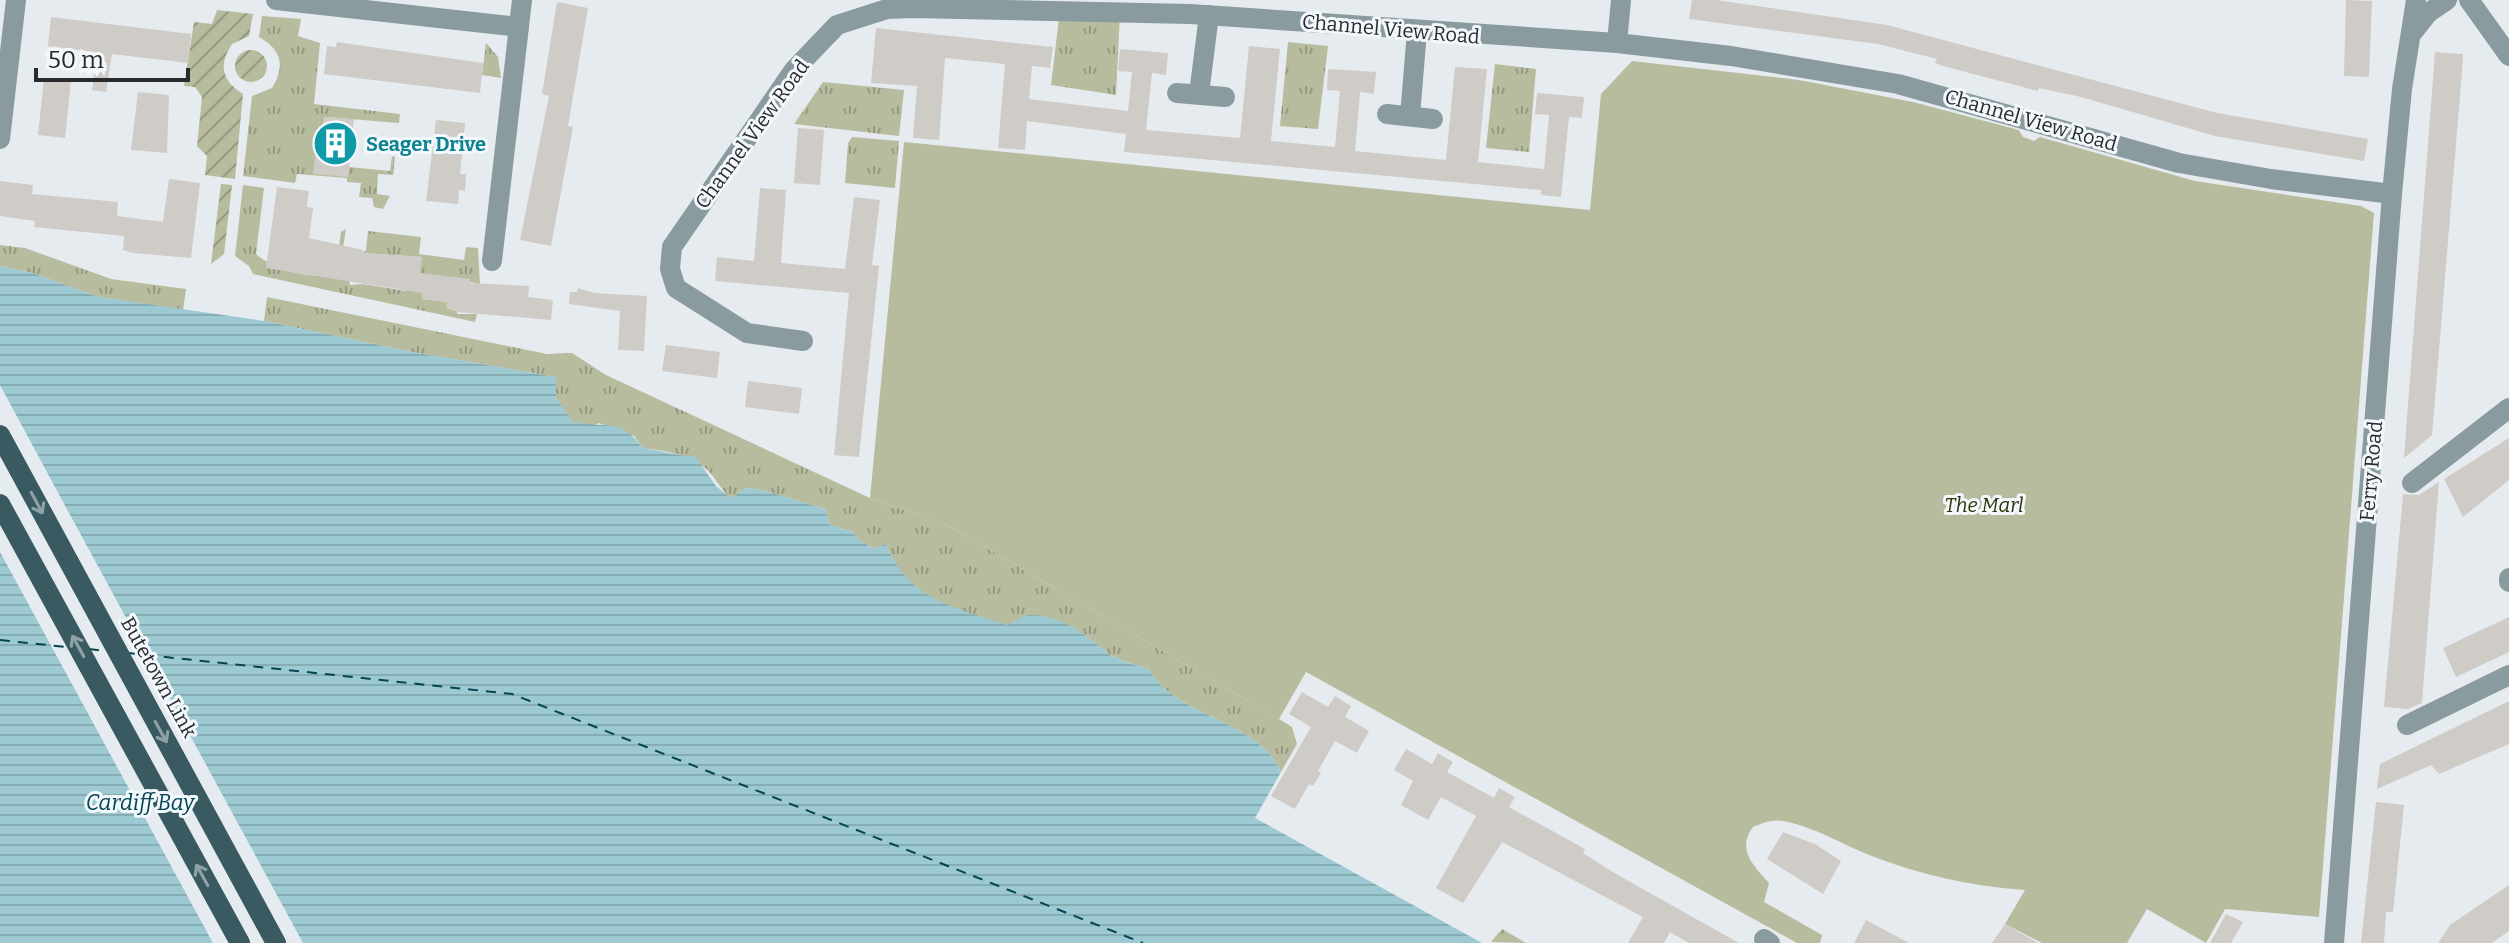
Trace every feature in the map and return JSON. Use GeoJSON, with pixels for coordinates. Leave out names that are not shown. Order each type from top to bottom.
{"type":"FeatureCollection","features":[{"type":"Feature","properties":{"kind":"main road","name":"Butetown Link"},"geometry":{"type":"LineString","coordinates":[[0,435],[276,943]]}},
{"type":"Feature","properties":{"kind":"main road"},"geometry":{"type":"LineString","coordinates":[[0,504],[240,943]]}},
{"type":"Feature","properties":{"kind":"street"},"geometry":{"type":"LineString","coordinates":[[0,139],[16,0]]}},
{"type":"Feature","properties":{"kind":"street"},"geometry":{"type":"LineString","coordinates":[[276,0],[519,27]]}},
{"type":"Feature","properties":{"kind":"street"},"geometry":{"type":"LineString","coordinates":[[492,261],[522,0]]}},
{"type":"Feature","properties":{"kind":"street"},"geometry":{"type":"LineString","coordinates":[[1617,43],[1621,0]]}},
{"type":"Feature","properties":{"kind":"street","name":"Ferry Road"},"geometry":{"type":"LineString","coordinates":[[2334,943],[2392,194],[2416,0]]}},
{"type":"Feature","properties":{"kind":"street"},"geometry":{"type":"LineString","coordinates":[[2410,36],[2428,13],[2447,0]]}},
{"type":"Feature","properties":{"kind":"street"},"geometry":{"type":"LineString","coordinates":[[2469,0],[2505,50]]}},
{"type":"Feature","properties":{"kind":"street","name":"Channel View Road"},"geometry":{"type":"LineString","coordinates":[[803,341],[747,333],[676,288],[670,269],[672,247],[794,70],[837,25],[887,9],[1209,15],[1617,43],[1780,62],[1866,77],[1980,105],[2179,163],[2271,179],[2392,194]]}},
{"type":"Feature","properties":{"kind":"street"},"geometry":{"type":"LineString","coordinates":[[1199,94],[1209,15]]}},
{"type":"Feature","properties":{"kind":"street"},"geometry":{"type":"LineString","coordinates":[[1410,116],[1417,31]]}},
{"type":"Feature","properties":{"kind":"street"},"geometry":{"type":"LineString","coordinates":[[1177,93],[1225,97]]}},
{"type":"Feature","properties":{"kind":"street"},"geometry":{"type":"LineString","coordinates":[[1387,114],[1433,119]]}},
{"type":"Feature","properties":{"kind":"street"},"geometry":{"type":"LineString","coordinates":[[2412,483],[2509,408]]}},
{"type":"Feature","properties":{"kind":"street"},"geometry":{"type":"LineString","coordinates":[[2407,725],[2509,675]]}},
{"type":"Feature","properties":{"kind":"green space"},"geometry":{"type":"Polygon","coordinates":[[[217,10],[253,14],[249,36],[232,44],[224,66],[230,84],[243,94],[235,179],[205,175],[207,156],[197,146],[202,97],[195,87],[184,86],[194,22],[212,24],[217,10]]]}},
{"type":"Feature","properties":{"kind":"green space"},"geometry":{"type":"Polygon","coordinates":[[[1060,10],[1120,13],[1116,95],[1051,85],[1060,10]]]}},
{"type":"Feature","properties":{"kind":"green space"},"geometry":{"type":"Polygon","coordinates":[[[262,16],[301,19],[298,36],[320,43],[314,104],[400,114],[399,123],[325,117],[323,126],[319,126],[320,149],[316,149],[315,162],[348,177],[349,167],[390,171],[392,156],[395,157],[393,175],[378,174],[377,194],[390,196],[383,209],[374,207],[372,198],[359,197],[361,183],[347,182],[347,178],[297,174],[295,183],[243,176],[252,96],[272,88],[280,65],[272,47],[259,37],[262,16]]]}},
{"type":"Feature","properties":{"kind":"green space"},"geometry":{"type":"Polygon","coordinates":[[[1288,42],[1328,46],[1318,129],[1280,126],[1288,42]]]}},
{"type":"Feature","properties":{"kind":"green space"},"geometry":{"type":"Polygon","coordinates":[[[486,43],[498,57],[501,78],[482,75],[486,43]]]}},
{"type":"Feature","properties":{"kind":"green space"},"geometry":{"type":"Polygon","coordinates":[[[251,50],[262,55],[267,66],[262,77],[251,82],[240,77],[235,66],[240,55],[251,50]]]}},
{"type":"Feature","properties":{"kind":"green space","name":"The Marl"},"geometry":{"type":"Polygon","coordinates":[[[1632,61],[1799,80],[1913,102],[2019,130],[2023,137],[2034,141],[2040,137],[2195,181],[2361,206],[2374,213],[2319,917],[2225,909],[2206,943],[2147,909],[2127,943],[2042,943],[2005,924],[2025,890],[1985,886],[1926,874],[1869,855],[1805,827],[1783,821],[1768,822],[1753,827],[1748,835],[1747,850],[1753,864],[1769,883],[1764,902],[1822,935],[1820,943],[1797,943],[1306,672],[1279,719],[949,526],[870,498],[904,142],[1590,210],[1601,94],[1632,61]]]}},
{"type":"Feature","properties":{"kind":"green space"},"geometry":{"type":"Polygon","coordinates":[[[1495,64],[1536,69],[1529,152],[1486,148],[1495,64]]]}},
{"type":"Feature","properties":{"kind":"green space"},"geometry":{"type":"Polygon","coordinates":[[[823,82],[904,90],[899,136],[794,124],[823,82]]]}},
{"type":"Feature","properties":{"kind":"green space"},"geometry":{"type":"Polygon","coordinates":[[[852,137],[899,141],[895,188],[845,183],[848,143],[852,137]]]}},
{"type":"Feature","properties":{"kind":"green space"},"geometry":{"type":"Polygon","coordinates":[[[221,184],[232,185],[224,254],[211,264],[221,184]]]}},
{"type":"Feature","properties":{"kind":"green space"},"geometry":{"type":"Polygon","coordinates":[[[243,185],[264,188],[256,254],[273,265],[294,272],[335,276],[341,232],[346,229],[343,248],[350,285],[406,291],[422,257],[362,253],[366,250],[368,231],[421,237],[419,254],[464,260],[466,247],[478,248],[480,284],[470,282],[470,279],[424,280],[422,299],[447,302],[458,309],[457,314],[477,314],[475,322],[253,274],[249,266],[235,256],[243,185]]]}},
{"type":"Feature","properties":{"kind":"green space"},"geometry":{"type":"Polygon","coordinates":[[[0,245],[25,248],[111,279],[186,289],[183,310],[99,297],[32,273],[0,266],[0,245]]]}},
{"type":"Feature","properties":{"kind":"green space"},"geometry":{"type":"Polygon","coordinates":[[[267,297],[547,354],[572,353],[606,375],[870,498],[949,526],[1292,727],[1297,744],[1281,772],[1270,754],[1254,740],[1177,698],[1148,669],[1113,656],[1070,627],[1051,620],[1009,625],[947,606],[924,595],[906,581],[886,544],[874,549],[853,532],[830,525],[825,509],[746,488],[731,498],[699,463],[684,456],[643,448],[634,436],[599,423],[592,426],[572,422],[556,398],[556,377],[412,352],[264,321],[267,297]]]}},
{"type":"Feature","properties":{"kind":"green space"},"geometry":{"type":"Polygon","coordinates":[[[1502,929],[1526,943],[1491,942],[1502,929]]]}},
{"type":"Feature","properties":{"kind":"water","name":"Cardiff Bay"},"geometry":{"type":"Polygon","coordinates":[[[0,266],[32,273],[99,297],[264,321],[412,352],[556,377],[556,398],[573,422],[619,428],[643,448],[695,456],[716,486],[731,498],[746,488],[825,509],[830,525],[853,532],[874,549],[886,544],[907,578],[920,590],[952,607],[1008,625],[1028,615],[1060,621],[1112,656],[1148,669],[1177,698],[1236,729],[1270,754],[1281,772],[1255,818],[1482,943],[0,943],[0,266]]]}},
{"type":"Feature","properties":{"kind":"pier"},"geometry":{"type":"Polygon","coordinates":[[[0,385],[303,943],[213,943],[0,552],[0,385]]]}},
{"type":"Feature","properties":{"kind":"building"},"geometry":{"type":"Polygon","coordinates":[[[1692,0],[1716,0],[1887,25],[2217,113],[2368,139],[2364,161],[2215,136],[2081,97],[2039,88],[2038,91],[1943,66],[1935,63],[1937,59],[1878,44],[1689,19],[1692,0]]]}},
{"type":"Feature","properties":{"kind":"building"},"geometry":{"type":"Polygon","coordinates":[[[2346,0],[2372,1],[2369,77],[2344,76],[2346,0]]]}},
{"type":"Feature","properties":{"kind":"building"},"geometry":{"type":"Polygon","coordinates":[[[557,2],[588,8],[568,126],[573,127],[551,246],[520,240],[549,96],[542,94],[557,2]]]}},
{"type":"Feature","properties":{"kind":"building"},"geometry":{"type":"Polygon","coordinates":[[[51,17],[191,34],[188,63],[112,54],[106,92],[92,90],[97,52],[48,46],[51,17]]]}},
{"type":"Feature","properties":{"kind":"building"},"geometry":{"type":"Polygon","coordinates":[[[876,28],[1053,47],[1050,68],[1032,66],[1029,99],[1128,111],[1132,72],[1118,71],[1120,49],[1168,53],[1166,75],[1152,73],[1146,130],[1240,138],[1249,46],[1280,49],[1271,141],[1335,147],[1340,91],[1327,90],[1328,69],[1376,72],[1374,94],[1360,92],[1355,151],[1446,160],[1455,67],[1487,69],[1478,162],[1544,169],[1549,115],[1535,114],[1537,93],[1584,97],[1582,118],[1569,117],[1561,197],[1541,195],[1541,190],[1124,152],[1126,134],[1027,121],[1025,150],[998,148],[1005,64],[945,58],[939,140],[913,138],[917,86],[871,83],[876,28]]]}},
{"type":"Feature","properties":{"kind":"building"},"geometry":{"type":"Polygon","coordinates":[[[337,42],[483,63],[480,93],[324,74],[327,46],[336,47],[337,42]]]}},
{"type":"Feature","properties":{"kind":"building"},"geometry":{"type":"Polygon","coordinates":[[[2435,52],[2463,54],[2462,71],[2432,435],[2404,458],[2435,52]]]}},
{"type":"Feature","properties":{"kind":"building"},"geometry":{"type":"Polygon","coordinates":[[[44,78],[71,81],[65,138],[38,135],[44,78]]]}},
{"type":"Feature","properties":{"kind":"building"},"geometry":{"type":"Polygon","coordinates":[[[138,92],[169,95],[167,153],[131,150],[138,92]]]}},
{"type":"Feature","properties":{"kind":"building","name":"Seager Drive"},"geometry":{"type":"Polygon","coordinates":[[[324,117],[354,119],[348,177],[313,174],[319,126],[323,126],[324,117]]]}},
{"type":"Feature","properties":{"kind":"building"},"geometry":{"type":"Polygon","coordinates":[[[436,120],[465,123],[460,174],[466,174],[465,191],[459,190],[458,204],[426,201],[436,120]]]}},
{"type":"Feature","properties":{"kind":"building"},"geometry":{"type":"Polygon","coordinates":[[[798,128],[824,130],[820,185],[794,183],[798,128]]]}},
{"type":"Feature","properties":{"kind":"building"},"geometry":{"type":"Polygon","coordinates":[[[169,179],[200,183],[191,258],[133,253],[123,250],[124,236],[34,227],[35,221],[0,216],[0,181],[33,185],[32,194],[118,202],[117,216],[163,222],[169,179]]]}},
{"type":"Feature","properties":{"kind":"building"},"geometry":{"type":"Polygon","coordinates":[[[277,187],[309,191],[307,207],[313,208],[309,238],[363,250],[362,253],[422,257],[420,273],[470,279],[470,283],[529,286],[528,297],[553,300],[551,320],[457,312],[446,308],[447,302],[422,299],[422,293],[266,268],[277,187]]]}},
{"type":"Feature","properties":{"kind":"building"},"geometry":{"type":"Polygon","coordinates":[[[760,188],[786,190],[781,263],[845,269],[854,197],[880,200],[872,265],[879,266],[859,457],[834,455],[849,293],[715,281],[717,257],[754,261],[760,188]]]}},
{"type":"Feature","properties":{"kind":"building"},"geometry":{"type":"Polygon","coordinates":[[[578,288],[594,293],[647,296],[644,351],[618,350],[620,311],[569,304],[570,292],[577,292],[578,288]]]}},
{"type":"Feature","properties":{"kind":"building"},"geometry":{"type":"Polygon","coordinates":[[[666,345],[720,352],[717,378],[662,371],[666,345]]]}},
{"type":"Feature","properties":{"kind":"building"},"geometry":{"type":"Polygon","coordinates":[[[748,381],[802,388],[799,414],[745,407],[748,381]]]}},
{"type":"Feature","properties":{"kind":"building"},"geometry":{"type":"Polygon","coordinates":[[[2509,438],[2509,480],[2463,517],[2444,479],[2509,438]]]}},
{"type":"Feature","properties":{"kind":"building"},"geometry":{"type":"Polygon","coordinates":[[[2439,482],[2422,703],[2408,709],[2384,707],[2403,494],[2419,495],[2439,482]]]}},
{"type":"Feature","properties":{"kind":"building"},"geometry":{"type":"Polygon","coordinates":[[[2509,617],[2509,652],[2456,677],[2443,648],[2509,617]]]}},
{"type":"Feature","properties":{"kind":"building"},"geometry":{"type":"Polygon","coordinates":[[[1302,692],[1328,707],[1335,696],[1351,706],[1345,717],[1369,731],[1357,753],[1335,741],[1318,771],[1321,773],[1313,786],[1309,784],[1295,809],[1271,796],[1311,727],[1289,714],[1302,692]]]}},
{"type":"Feature","properties":{"kind":"building"},"geometry":{"type":"Polygon","coordinates":[[[2509,701],[2509,744],[2439,774],[2431,765],[2377,789],[2380,764],[2509,701]]]}},
{"type":"Feature","properties":{"kind":"building"},"geometry":{"type":"Polygon","coordinates":[[[1406,749],[1432,764],[1438,753],[1453,762],[1447,772],[1494,798],[1499,788],[1515,797],[1509,807],[1585,849],[1583,853],[1616,874],[1739,943],[1689,943],[1670,932],[1664,943],[1628,943],[1643,917],[1502,842],[1463,903],[1436,888],[1476,816],[1441,797],[1428,820],[1401,805],[1413,781],[1394,770],[1406,749]]]}},
{"type":"Feature","properties":{"kind":"building"},"geometry":{"type":"Polygon","coordinates":[[[2376,802],[2404,805],[2393,912],[2386,912],[2384,943],[2361,943],[2376,802]]]}},
{"type":"Feature","properties":{"kind":"building"},"geometry":{"type":"Polygon","coordinates":[[[1783,832],[1815,844],[1841,861],[1823,894],[1767,859],[1783,832]]]}},
{"type":"Feature","properties":{"kind":"building"},"geometry":{"type":"Polygon","coordinates":[[[2509,885],[2509,931],[2492,943],[2438,943],[2450,925],[2509,885]]]}},
{"type":"Feature","properties":{"kind":"building"},"geometry":{"type":"Polygon","coordinates":[[[2226,914],[2243,922],[2231,943],[2210,943],[2226,914]]]}},
{"type":"Feature","properties":{"kind":"building"},"geometry":{"type":"Polygon","coordinates":[[[1866,920],[1909,943],[1854,943],[1866,920]]]}},
{"type":"Feature","properties":{"kind":"building"},"geometry":{"type":"Polygon","coordinates":[[[2005,924],[2038,943],[1992,943],[2005,924]]]}},
{"type":"Feature","properties":{"kind":"ferry route"},"geometry":{"type":"LineString","coordinates":[[0,640],[66,647]]}},
{"type":"Feature","properties":{"kind":"ferry route"},"geometry":{"type":"LineString","coordinates":[[89,649],[106,651]]}},
{"type":"Feature","properties":{"kind":"ferry route"},"geometry":{"type":"LineString","coordinates":[[128,653],[512,694],[1143,943]]}},
{"type":"Feature","properties":{"kind":"place","name":"Seager Drive"},"geometry":{"type":"Point","coordinates":[335,144]}}]}
